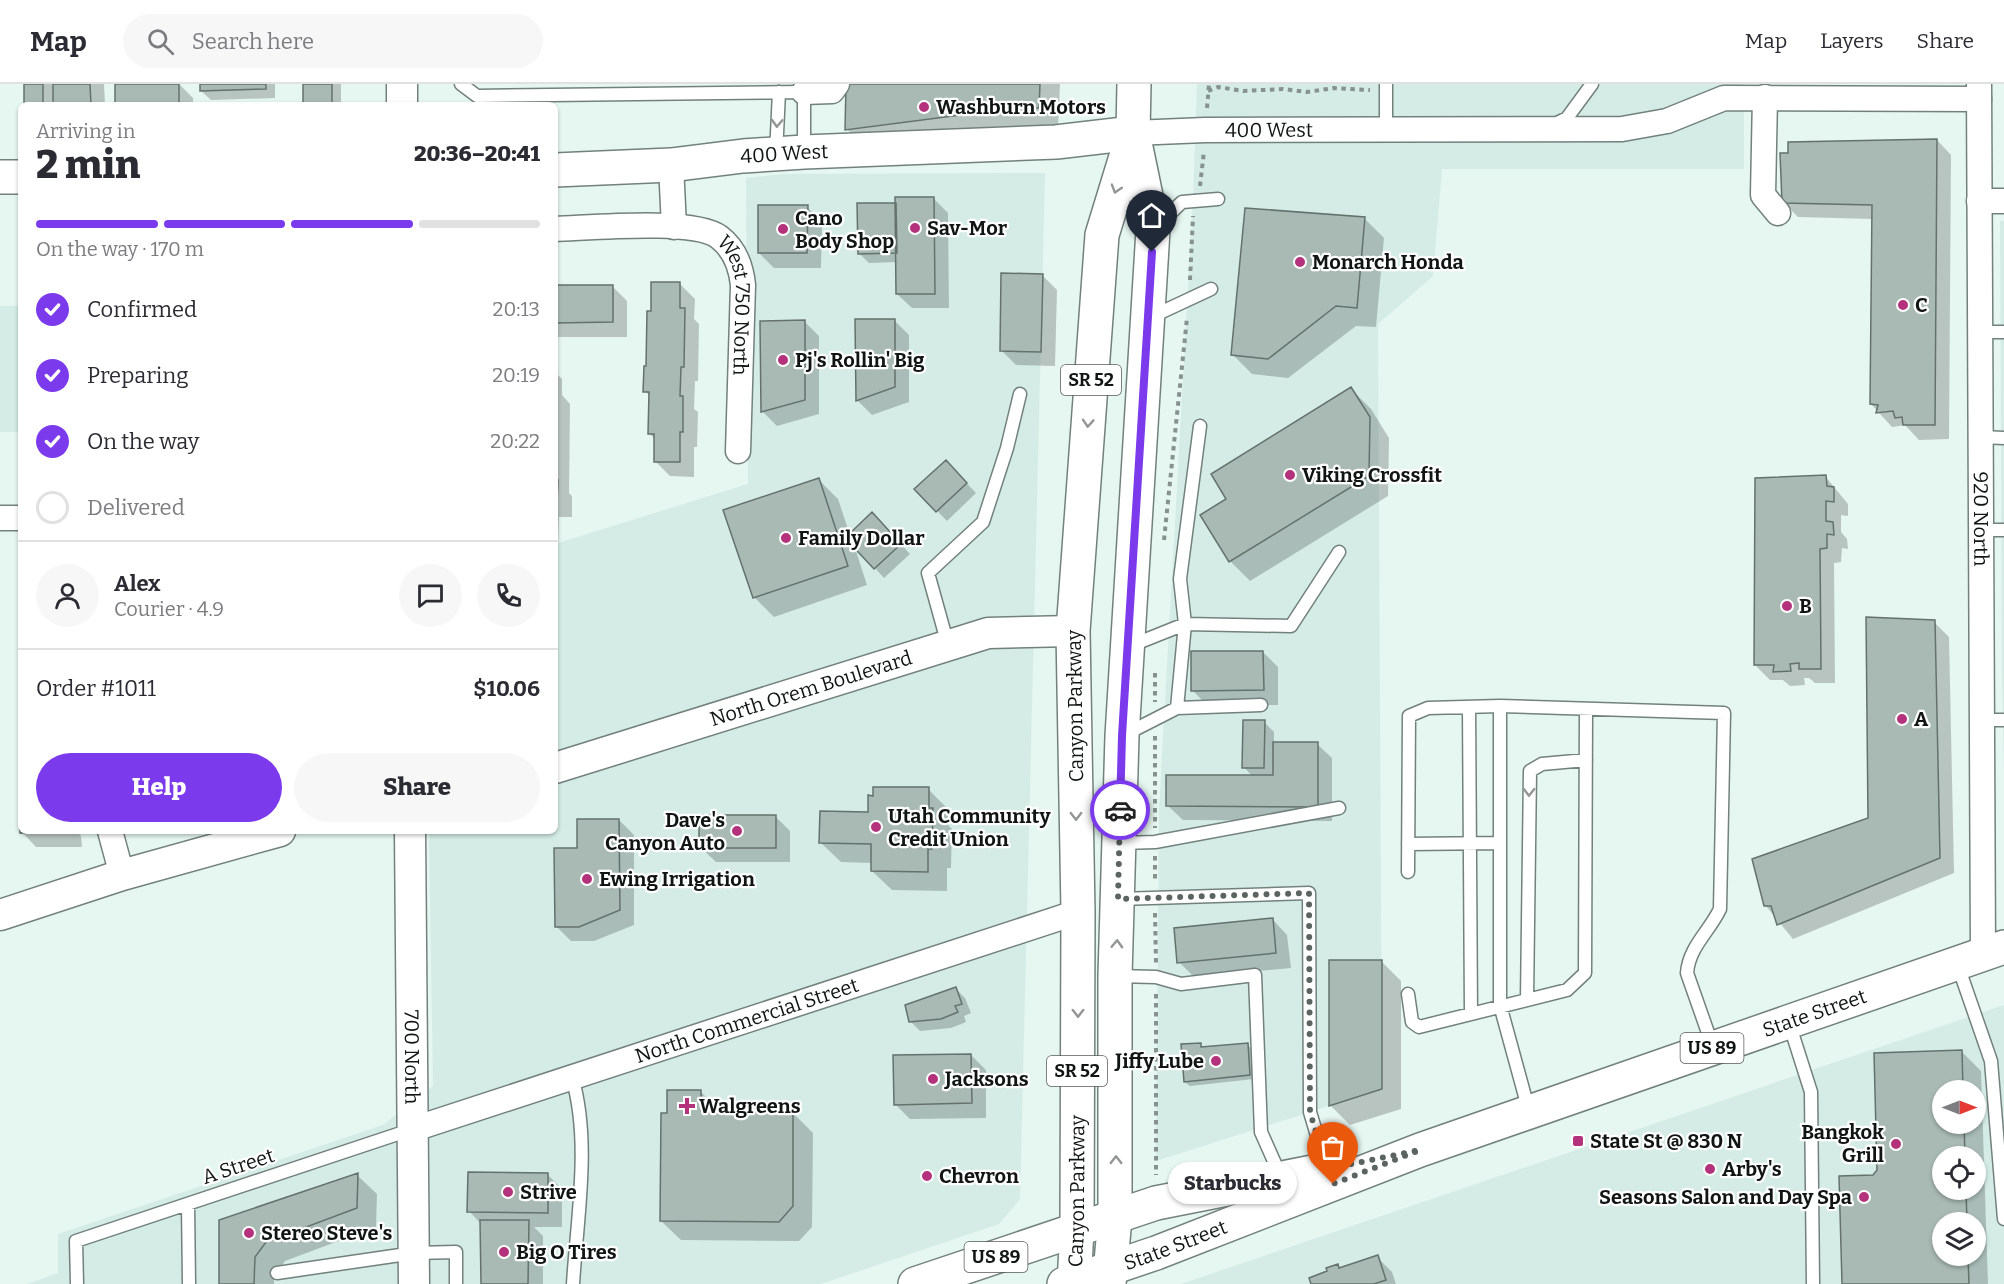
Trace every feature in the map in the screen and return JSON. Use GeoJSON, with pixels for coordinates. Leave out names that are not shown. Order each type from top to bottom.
{"type":"FeatureCollection","features":[{"type":"Feature","properties":{"kind":"main road","name":"Canyon Parkway"},"geometry":{"type":"LineString","coordinates":[[1110,1276],[1115,1218],[1115,976],[1122,736],[1153,230],[1134,133],[1134,84]]}},
{"type":"Feature","properties":{"kind":"main road","name":"Canyon Parkway"},"geometry":{"type":"LineString","coordinates":[[1071,1283],[1077,1229],[1078,912],[1073,631],[1102,235],[1134,133]]}},
{"type":"Feature","properties":{"kind":"main road","name":"400 West"},"geometry":{"type":"LineString","coordinates":[[558,170],[671,165],[790,153],[1056,142],[1134,133]]}},
{"type":"Feature","properties":{"kind":"main road"},"geometry":{"type":"LineString","coordinates":[[0,177],[18,177]]}},
{"type":"Feature","properties":{"kind":"main road","name":"State Street"},"geometry":{"type":"LineString","coordinates":[[1071,1283],[1110,1276],[1156,1253],[1420,1150],[1981,955]]}},
{"type":"Feature","properties":{"kind":"main road","name":"State Street"},"geometry":{"type":"LineString","coordinates":[[915,1284],[1156,1203],[1420,1150]]}},
{"type":"Feature","properties":{"kind":"street"},"geometry":{"type":"LineString","coordinates":[[402,84],[402,102]]}},
{"type":"Feature","properties":{"kind":"street"},"geometry":{"type":"LineString","coordinates":[[804,92],[832,91],[837,84]]}},
{"type":"Feature","properties":{"kind":"street","name":"400 West"},"geometry":{"type":"LineString","coordinates":[[1134,133],[1622,129],[1667,121],[1724,98],[1979,92]]}},
{"type":"Feature","properties":{"kind":"street","name":"920 North"},"geometry":{"type":"LineString","coordinates":[[1979,92],[1980,437],[1992,530],[1993,720],[1981,955]]}},
{"type":"Feature","properties":{"kind":"street"},"geometry":{"type":"LineString","coordinates":[[1765,96],[1763,195],[1778,213]]}},
{"type":"Feature","properties":{"kind":"street"},"geometry":{"type":"LineString","coordinates":[[671,165],[674,226]]}},
{"type":"Feature","properties":{"kind":"street"},"geometry":{"type":"LineString","coordinates":[[1979,201],[2004,201]]}},
{"type":"Feature","properties":{"kind":"street","name":"West 750 North"},"geometry":{"type":"LineString","coordinates":[[558,229],[697,227],[719,237],[732,250],[741,267],[743,285],[738,451]]}},
{"type":"Feature","properties":{"kind":"street"},"geometry":{"type":"LineString","coordinates":[[0,518],[18,518]]}},
{"type":"Feature","properties":{"kind":"street","name":"North Orem Boulevard"},"geometry":{"type":"LineString","coordinates":[[558,767],[988,633],[1073,631]]}},
{"type":"Feature","properties":{"kind":"street"},"geometry":{"type":"LineString","coordinates":[[111,834],[122,875]]}},
{"type":"Feature","properties":{"kind":"street"},"geometry":{"type":"LineString","coordinates":[[0,915],[122,875],[269,834]]}},
{"type":"Feature","properties":{"kind":"street","name":"700 North"},"geometry":{"type":"LineString","coordinates":[[410,834],[414,1284]]}},
{"type":"Feature","properties":{"kind":"street","name":"North Commercial Street"},"geometry":{"type":"LineString","coordinates":[[414,1129],[1078,912]]}},
{"type":"Feature","properties":{"kind":"lane"},"geometry":{"type":"LineString","coordinates":[[461,84],[477,96],[804,92],[790,153]]}},
{"type":"Feature","properties":{"kind":"lane"},"geometry":{"type":"LineString","coordinates":[[1544,130],[1567,118],[1592,84]]}},
{"type":"Feature","properties":{"kind":"lane"},"geometry":{"type":"LineString","coordinates":[[1380,87],[1386,130]]}},
{"type":"Feature","properties":{"kind":"lane"},"geometry":{"type":"LineString","coordinates":[[778,92],[790,153]]}},
{"type":"Feature","properties":{"kind":"lane"},"geometry":{"type":"LineString","coordinates":[[1153,230],[1182,202],[1218,199]]}},
{"type":"Feature","properties":{"kind":"lane"},"geometry":{"type":"LineString","coordinates":[[1148,319],[1211,289]]}},
{"type":"Feature","properties":{"kind":"lane"},"geometry":{"type":"LineString","coordinates":[[1979,332],[2004,332]]}},
{"type":"Feature","properties":{"kind":"lane"},"geometry":{"type":"LineString","coordinates":[[948,645],[928,573],[982,522],[1007,448],[1020,394]]}},
{"type":"Feature","properties":{"kind":"lane"},"geometry":{"type":"LineString","coordinates":[[1178,708],[1185,624],[1180,579],[1200,426]]}},
{"type":"Feature","properties":{"kind":"lane"},"geometry":{"type":"LineString","coordinates":[[1980,437],[2004,438]]}},
{"type":"Feature","properties":{"kind":"lane"},"geometry":{"type":"LineString","coordinates":[[1129,646],[1185,624],[1291,626],[1339,552]]}},
{"type":"Feature","properties":{"kind":"lane"},"geometry":{"type":"LineString","coordinates":[[1122,736],[1178,708],[1261,705]]}},
{"type":"Feature","properties":{"kind":"lane"},"geometry":{"type":"LineString","coordinates":[[1500,706],[1500,1005],[1530,1112]]}},
{"type":"Feature","properties":{"kind":"lane"},"geometry":{"type":"LineString","coordinates":[[1408,872],[1409,716],[1428,708],[1500,706],[1724,713],[1720,909],[1711,928],[1694,946],[1688,961],[1687,973],[1713,1048]]}},
{"type":"Feature","properties":{"kind":"lane"},"geometry":{"type":"LineString","coordinates":[[1469,707],[1471,1013]]}},
{"type":"Feature","properties":{"kind":"lane"},"geometry":{"type":"LineString","coordinates":[[1408,994],[1412,1022],[1419,1027],[1567,990],[1585,973],[1586,709]]}},
{"type":"Feature","properties":{"kind":"lane"},"geometry":{"type":"LineString","coordinates":[[1527,999],[1530,771],[1542,764],[1586,760]]}},
{"type":"Feature","properties":{"kind":"lane"},"geometry":{"type":"LineString","coordinates":[[1120,843],[1155,842],[1339,808]]}},
{"type":"Feature","properties":{"kind":"lane"},"geometry":{"type":"LineString","coordinates":[[1408,844],[1500,843]]}},
{"type":"Feature","properties":{"kind":"lane"},"geometry":{"type":"LineString","coordinates":[[1118,899],[1309,893],[1310,1112],[1327,1169]]}},
{"type":"Feature","properties":{"kind":"lane"},"geometry":{"type":"LineString","coordinates":[[1981,955],[2004,1219]]}},
{"type":"Feature","properties":{"kind":"lane"},"geometry":{"type":"LineString","coordinates":[[1115,976],[1156,977],[1182,984],[1255,975],[1261,1132],[1281,1178]]}},
{"type":"Feature","properties":{"kind":"lane"},"geometry":{"type":"LineString","coordinates":[[1788,1022],[1811,1092],[1813,1284]]}},
{"type":"Feature","properties":{"kind":"lane"},"geometry":{"type":"LineString","coordinates":[[572,1077],[578,1096],[581,1147],[573,1284]]}},
{"type":"Feature","properties":{"kind":"lane","name":"A Street"},"geometry":{"type":"LineString","coordinates":[[77,1284],[76,1241],[414,1129]]}},
{"type":"Feature","properties":{"kind":"lane"},"geometry":{"type":"LineString","coordinates":[[188,1204],[189,1284]]}},
{"type":"Feature","properties":{"kind":"lane"},"geometry":{"type":"LineString","coordinates":[[277,1273],[414,1253],[456,1252],[456,1284]]}},
{"type":"Feature","properties":{"kind":"path"},"geometry":{"type":"LineString","coordinates":[[1209,84],[1208,91],[1218,87],[1243,91],[1283,89],[1307,92],[1334,88],[1380,87]]}},
{"type":"Feature","properties":{"kind":"shaded area"},"geometry":{"type":"Polygon","coordinates":[[[1197,84],[1744,84],[1744,169],[1442,169],[1433,276],[1378,324],[1382,1089],[1156,1161],[1159,810],[1193,199],[1197,84]]]}},
{"type":"Feature","properties":{"kind":"shaded area"},"geometry":{"type":"Polygon","coordinates":[[[1045,173],[1020,1199],[999,1224],[821,1284],[27,1284],[58,1273],[58,1234],[383,1125],[433,1086],[429,834],[558,834],[558,543],[748,484],[746,178],[784,174],[1045,173]]]}},
{"type":"Feature","properties":{"kind":"shaded area"},"geometry":{"type":"Polygon","coordinates":[[[2000,221],[2004,221],[2004,774],[2002,676],[2000,221]]]}},
{"type":"Feature","properties":{"kind":"shaded area"},"geometry":{"type":"Polygon","coordinates":[[[0,306],[18,306],[18,432],[0,432],[0,306]]]}},
{"type":"Feature","properties":{"kind":"shaded area"},"geometry":{"type":"Polygon","coordinates":[[[2004,1005],[2004,1284],[1181,1284],[2004,1005]]]}},
{"type":"Feature","properties":{"kind":"building"},"geometry":{"type":"Polygon","coordinates":[[[24,84],[43,84],[43,102],[24,102],[24,84]]]}},
{"type":"Feature","properties":{"kind":"building"},"geometry":{"type":"Polygon","coordinates":[[[53,84],[90,84],[91,102],[53,102],[53,84]]]}},
{"type":"Feature","properties":{"kind":"building"},"geometry":{"type":"Polygon","coordinates":[[[115,84],[179,84],[179,102],[115,102],[115,84]]]}},
{"type":"Feature","properties":{"kind":"building"},"geometry":{"type":"Polygon","coordinates":[[[200,84],[266,84],[266,89],[200,91],[200,84]]]}},
{"type":"Feature","properties":{"kind":"building"},"geometry":{"type":"Polygon","coordinates":[[[303,84],[332,84],[332,102],[303,102],[303,84]]]}},
{"type":"Feature","properties":{"kind":"building","name":"Washburn Motors"},"geometry":{"type":"Polygon","coordinates":[[[846,84],[1040,84],[1039,108],[1004,107],[984,112],[845,130],[846,84]]]}},
{"type":"Feature","properties":{"kind":"building","name":"C"},"geometry":{"type":"Polygon","coordinates":[[[1937,139],[1935,425],[1903,425],[1902,417],[1895,418],[1893,411],[1876,413],[1878,405],[1870,404],[1872,205],[1782,203],[1780,153],[1788,153],[1788,142],[1937,139]]]}},
{"type":"Feature","properties":{"kind":"building","name":"Sav-Mor"},"geometry":{"type":"Polygon","coordinates":[[[895,197],[934,197],[935,294],[896,294],[895,197]]]}},
{"type":"Feature","properties":{"kind":"building"},"geometry":{"type":"Polygon","coordinates":[[[857,203],[896,203],[897,253],[858,254],[857,203]]]}},
{"type":"Feature","properties":{"kind":"building","name":"Cano Body Shop"},"geometry":{"type":"Polygon","coordinates":[[[758,205],[808,205],[807,253],[758,253],[758,205]]]}},
{"type":"Feature","properties":{"kind":"building","name":"Monarch Honda"},"geometry":{"type":"Polygon","coordinates":[[[1245,208],[1365,217],[1357,308],[1336,306],[1268,359],[1231,355],[1245,208]]]}},
{"type":"Feature","properties":{"kind":"building"},"geometry":{"type":"Polygon","coordinates":[[[1001,273],[1043,274],[1041,352],[1000,351],[1001,273]]]}},
{"type":"Feature","properties":{"kind":"building"},"geometry":{"type":"Polygon","coordinates":[[[651,282],[680,282],[680,308],[685,308],[684,367],[681,367],[680,396],[683,396],[683,432],[680,432],[680,462],[654,462],[654,434],[648,434],[649,392],[643,392],[647,311],[651,311],[651,282]]]}},
{"type":"Feature","properties":{"kind":"building"},"geometry":{"type":"Polygon","coordinates":[[[558,285],[613,285],[613,322],[558,323],[558,285]]]}},
{"type":"Feature","properties":{"kind":"building"},"geometry":{"type":"Polygon","coordinates":[[[855,319],[895,319],[895,387],[856,401],[855,319]]]}},
{"type":"Feature","properties":{"kind":"building","name":"Pj's Rollin' Big"},"geometry":{"type":"Polygon","coordinates":[[[805,320],[805,400],[761,412],[760,321],[805,320]]]}},
{"type":"Feature","properties":{"kind":"building","name":"Viking Crossfit"},"geometry":{"type":"Polygon","coordinates":[[[1351,387],[1370,417],[1369,476],[1229,562],[1200,515],[1226,499],[1211,474],[1351,387]]]}},
{"type":"Feature","properties":{"kind":"building"},"geometry":{"type":"Polygon","coordinates":[[[946,460],[967,483],[936,512],[914,489],[946,460]]]}},
{"type":"Feature","properties":{"kind":"building","name":"B"},"geometry":{"type":"Polygon","coordinates":[[[1826,475],[1827,486],[1834,487],[1834,502],[1826,501],[1826,521],[1833,522],[1834,535],[1827,534],[1827,548],[1820,549],[1821,669],[1799,669],[1799,663],[1790,664],[1791,671],[1773,672],[1774,665],[1754,665],[1755,478],[1826,475]]]}},
{"type":"Feature","properties":{"kind":"building","name":"Family Dollar"},"geometry":{"type":"Polygon","coordinates":[[[819,478],[848,566],[753,598],[723,510],[819,478]]]}},
{"type":"Feature","properties":{"kind":"building"},"geometry":{"type":"Polygon","coordinates":[[[872,512],[901,544],[874,569],[845,538],[872,512]]]}},
{"type":"Feature","properties":{"kind":"building","name":"A"},"geometry":{"type":"Polygon","coordinates":[[[1866,617],[1935,620],[1940,858],[1777,925],[1771,906],[1764,906],[1752,859],[1868,818],[1866,617]]]}},
{"type":"Feature","properties":{"kind":"building"},"geometry":{"type":"Polygon","coordinates":[[[1191,651],[1263,651],[1264,690],[1191,691],[1191,651]]]}},
{"type":"Feature","properties":{"kind":"building"},"geometry":{"type":"Polygon","coordinates":[[[1243,720],[1265,720],[1264,768],[1242,768],[1243,720]]]}},
{"type":"Feature","properties":{"kind":"building"},"geometry":{"type":"Polygon","coordinates":[[[1273,742],[1318,742],[1318,807],[1166,806],[1166,775],[1273,775],[1273,742]]]}},
{"type":"Feature","properties":{"kind":"building","name":"Utah Community Credit Union"},"geometry":{"type":"Polygon","coordinates":[[[873,787],[929,787],[929,808],[933,808],[932,849],[928,849],[928,872],[871,871],[871,844],[819,843],[820,811],[868,812],[868,795],[873,796],[873,787]]]}},
{"type":"Feature","properties":{"kind":"building","name":"Dave's Canyon Auto"},"geometry":{"type":"Polygon","coordinates":[[[699,815],[776,815],[776,848],[699,848],[699,815]]]}},
{"type":"Feature","properties":{"kind":"building","name":"Ewing Irrigation"},"geometry":{"type":"Polygon","coordinates":[[[577,819],[619,819],[620,910],[579,927],[555,927],[554,848],[577,848],[577,819]]]}},
{"type":"Feature","properties":{"kind":"building"},"geometry":{"type":"Polygon","coordinates":[[[1273,918],[1276,953],[1177,963],[1174,928],[1273,918]]]}},
{"type":"Feature","properties":{"kind":"building"},"geometry":{"type":"Polygon","coordinates":[[[1329,960],[1382,960],[1382,1089],[1329,1106],[1329,960]]]}},
{"type":"Feature","properties":{"kind":"building"},"geometry":{"type":"Polygon","coordinates":[[[956,987],[962,1004],[955,1006],[958,1012],[941,1019],[909,1022],[905,1005],[956,987]]]}},
{"type":"Feature","properties":{"kind":"building","name":"Jiffy Lube"},"geometry":{"type":"Polygon","coordinates":[[[1201,1043],[1201,1047],[1248,1043],[1250,1075],[1184,1082],[1181,1044],[1201,1043]]]}},
{"type":"Feature","properties":{"kind":"building"},"geometry":{"type":"Polygon","coordinates":[[[1962,1050],[1963,1080],[1932,1080],[1932,1134],[1964,1134],[1965,1146],[1932,1146],[1932,1200],[1966,1200],[1967,1212],[1932,1212],[1932,1266],[1968,1266],[1969,1284],[1842,1284],[1839,1176],[1873,1175],[1877,1170],[1874,1053],[1962,1050]]]}},
{"type":"Feature","properties":{"kind":"building","name":"Jacksons"},"geometry":{"type":"Polygon","coordinates":[[[971,1054],[972,1103],[894,1105],[893,1055],[971,1054]]]}},
{"type":"Feature","properties":{"kind":"building","name":"Walgreens"},"geometry":{"type":"Polygon","coordinates":[[[667,1090],[701,1090],[701,1111],[793,1112],[793,1206],[779,1222],[660,1221],[661,1113],[667,1113],[667,1090]]]}},
{"type":"Feature","properties":{"kind":"building","name":"Strive"},"geometry":{"type":"Polygon","coordinates":[[[468,1172],[548,1173],[548,1213],[467,1212],[468,1172]]]}},
{"type":"Feature","properties":{"kind":"building"},"geometry":{"type":"Polygon","coordinates":[[[358,1173],[357,1208],[266,1242],[255,1257],[254,1284],[219,1284],[219,1220],[358,1173]]]}},
{"type":"Feature","properties":{"kind":"building","name":"Big O Tires"},"geometry":{"type":"Polygon","coordinates":[[[480,1220],[529,1220],[528,1284],[481,1284],[480,1220]]]}},
{"type":"Feature","properties":{"kind":"building"},"geometry":{"type":"Polygon","coordinates":[[[1378,1255],[1386,1280],[1374,1284],[1311,1284],[1309,1278],[1327,1271],[1326,1268],[1338,1264],[1339,1268],[1378,1255]]]}},
{"type":"Feature","properties":{"kind":"way so far"},"geometry":{"type":"LineString","coordinates":[[1120,810],[1118,899],[1309,893],[1310,1112],[1327,1169],[1420,1150],[1333,1184]]}},
{"type":"Feature","properties":{"kind":"place","name":"Washburn Motors"},"geometry":{"type":"Point","coordinates":[924,107]}},
{"type":"Feature","properties":{"kind":"place","name":"Sav-Mor"},"geometry":{"type":"Point","coordinates":[915,228]}},
{"type":"Feature","properties":{"kind":"place","name":"Cano Body Shop"},"geometry":{"type":"Point","coordinates":[783,229]}},
{"type":"Feature","properties":{"kind":"place","name":"Monarch Honda"},"geometry":{"type":"Point","coordinates":[1300,262]}},
{"type":"Feature","properties":{"kind":"place","name":"C"},"geometry":{"type":"Point","coordinates":[1903,305]}},
{"type":"Feature","properties":{"kind":"place","name":"Pj's Rollin' Big"},"geometry":{"type":"Point","coordinates":[783,360]}},
{"type":"Feature","properties":{"kind":"place","name":"Viking Crossfit"},"geometry":{"type":"Point","coordinates":[1290,475]}},
{"type":"Feature","properties":{"kind":"place","name":"Family Dollar"},"geometry":{"type":"Point","coordinates":[786,538]}},
{"type":"Feature","properties":{"kind":"place","name":"B"},"geometry":{"type":"Point","coordinates":[1787,606]}},
{"type":"Feature","properties":{"kind":"place","name":"A"},"geometry":{"type":"Point","coordinates":[1902,719]}},
{"type":"Feature","properties":{"kind":"place","name":"Utah Community Credit Union"},"geometry":{"type":"Point","coordinates":[876,827]}},
{"type":"Feature","properties":{"kind":"place","name":"Dave's Canyon Auto"},"geometry":{"type":"Point","coordinates":[737,831]}},
{"type":"Feature","properties":{"kind":"place","name":"Ewing Irrigation"},"geometry":{"type":"Point","coordinates":[587,879]}},
{"type":"Feature","properties":{"kind":"place","name":"Jiffy Lube"},"geometry":{"type":"Point","coordinates":[1216,1061]}},
{"type":"Feature","properties":{"kind":"place","name":"Jacksons"},"geometry":{"type":"Point","coordinates":[933,1079]}},
{"type":"Feature","properties":{"kind":"place","name":"Walgreens"},"geometry":{"type":"Point","coordinates":[687,1106]}},
{"type":"Feature","properties":{"kind":"place","name":"State St @ 830 N"},"geometry":{"type":"Point","coordinates":[1578,1141]}},
{"type":"Feature","properties":{"kind":"place","name":"Bangkok Grill"},"geometry":{"type":"Point","coordinates":[1896,1144]}},
{"type":"Feature","properties":{"kind":"place","name":"Arby's"},"geometry":{"type":"Point","coordinates":[1710,1169]}},
{"type":"Feature","properties":{"kind":"place","name":"Chevron"},"geometry":{"type":"Point","coordinates":[927,1176]}},
{"type":"Feature","properties":{"kind":"place","name":"Starbucks"},"geometry":{"type":"Point","coordinates":[1333,1184]}},
{"type":"Feature","properties":{"kind":"place","name":"Strive"},"geometry":{"type":"Point","coordinates":[508,1192]}},
{"type":"Feature","properties":{"kind":"place","name":"Seasons Salon and Day Spa"},"geometry":{"type":"Point","coordinates":[1864,1197]}},
{"type":"Feature","properties":{"kind":"place","name":"Stereo Steve's"},"geometry":{"type":"Point","coordinates":[249,1233]}},
{"type":"Feature","properties":{"kind":"place","name":"Big O Tires"},"geometry":{"type":"Point","coordinates":[504,1252]}},
{"type":"Feature","properties":{"kind":"route"},"geometry":{"type":"LineString","coordinates":[[1120,810],[1122,736],[1152,252]]}}]}
